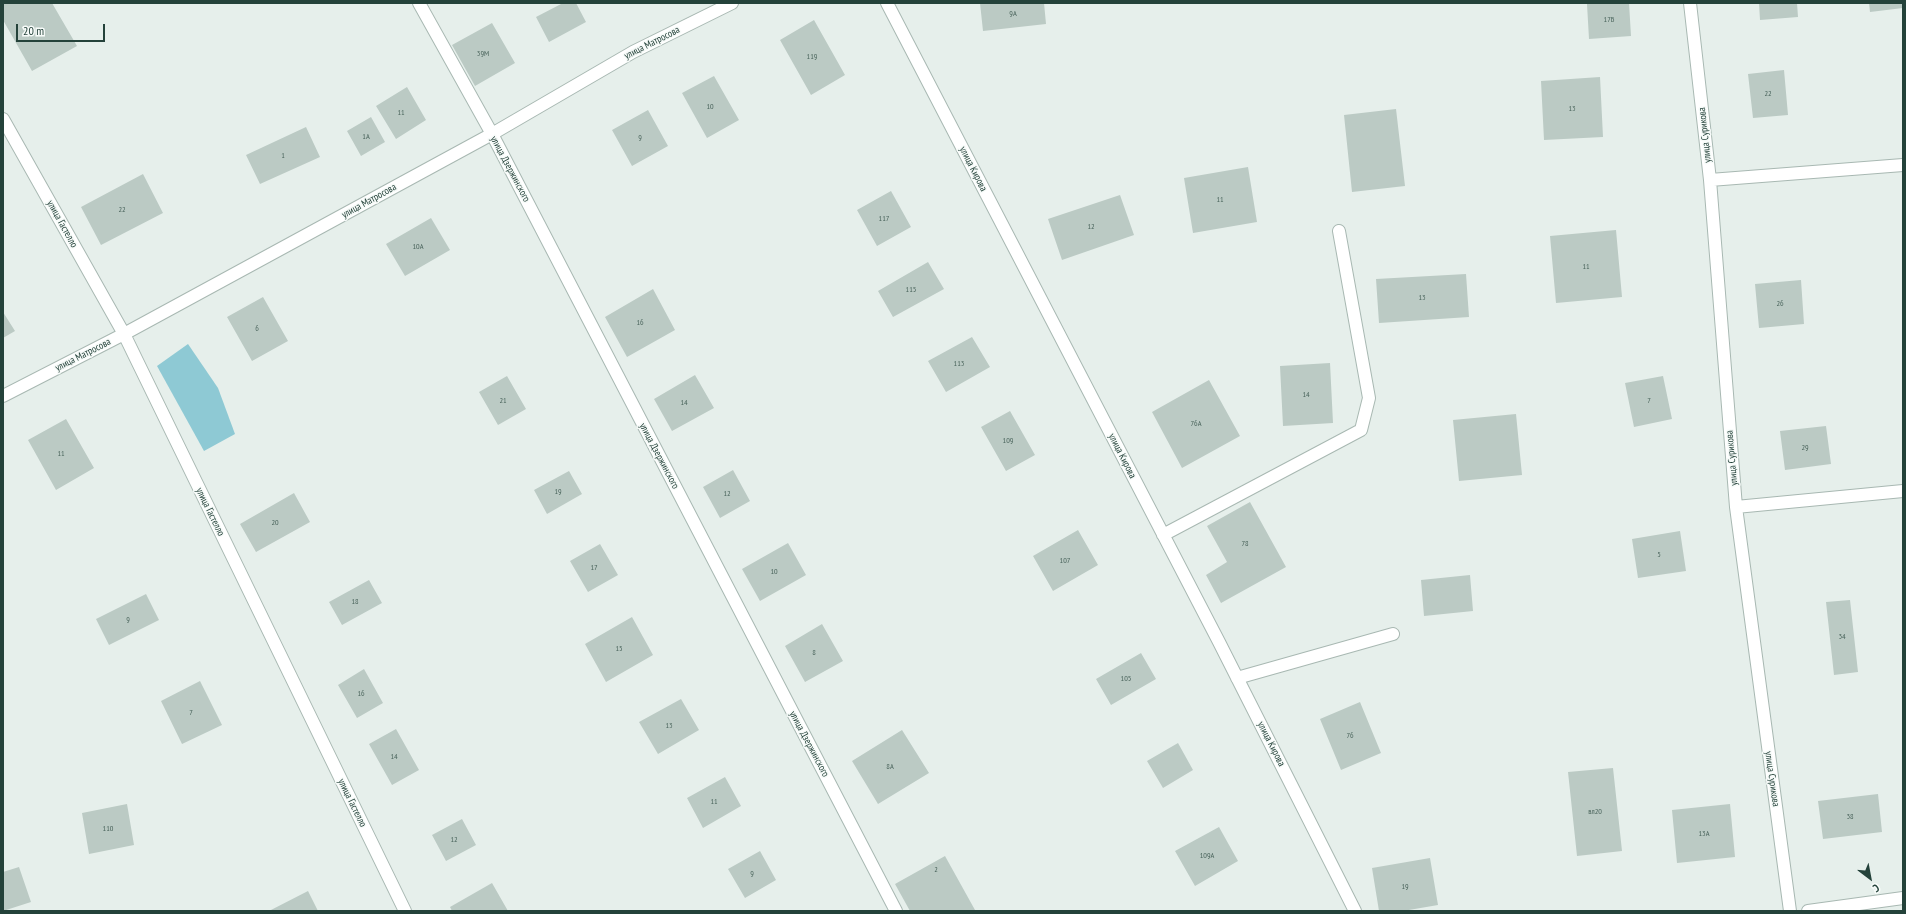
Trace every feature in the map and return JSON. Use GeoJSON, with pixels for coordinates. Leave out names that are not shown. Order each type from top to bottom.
{"type":"FeatureCollection","features":[{"type":"Feature","properties":{"kind":"street","name":"улица Дзержинского"},"geometry":{"type":"LineString","coordinates":[[419,3],[492,134],[896,911]]}},
{"type":"Feature","properties":{"kind":"street","name":"улица Матросова"},"geometry":{"type":"LineString","coordinates":[[3,396],[124,334],[492,134],[633,52],[732,3]]}},
{"type":"Feature","properties":{"kind":"street","name":"улица Кирова"},"geometry":{"type":"LineString","coordinates":[[887,3],[1237,678],[1355,911]]}},
{"type":"Feature","properties":{"kind":"street","name":"улица Сурикова"},"geometry":{"type":"LineString","coordinates":[[1690,3],[1710,180],[1736,507],[1790,911]]}},
{"type":"Feature","properties":{"kind":"street","name":"улица Гастелло"},"geometry":{"type":"LineString","coordinates":[[3,120],[124,334],[405,911]]}},
{"type":"Feature","properties":{"kind":"street"},"geometry":{"type":"LineString","coordinates":[[1710,180],[1903,165]]}},
{"type":"Feature","properties":{"kind":"street"},"geometry":{"type":"LineString","coordinates":[[1163,535],[1361,430],[1369,398],[1339,231]]}},
{"type":"Feature","properties":{"kind":"street"},"geometry":{"type":"LineString","coordinates":[[1736,507],[1903,491]]}},
{"type":"Feature","properties":{"kind":"street"},"geometry":{"type":"LineString","coordinates":[[1237,678],[1393,634]]}},
{"type":"Feature","properties":{"kind":"street"},"geometry":{"type":"LineString","coordinates":[[1808,911],[1903,898]]}},
{"type":"Feature","properties":{"kind":"water"},"geometry":{"type":"Polygon","coordinates":[[[188,344],[218,388],[235,434],[204,451],[157,366],[188,344]]]}},
{"type":"Feature","properties":{"kind":"building"},"geometry":{"type":"Polygon","coordinates":[[[3,3],[52,3],[77,46],[32,71],[3,20],[3,3]]]}},
{"type":"Feature","properties":{"kind":"building"},"geometry":{"type":"Polygon","coordinates":[[[563,3],[576,3],[586,22],[549,42],[536,17],[563,3]]]}},
{"type":"Feature","properties":{"kind":"building"},"geometry":{"type":"Polygon","coordinates":[[[980,3],[1044,3],[1046,24],[983,31],[980,3]]]}},
{"type":"Feature","properties":{"kind":"building"},"geometry":{"type":"Polygon","coordinates":[[[1629,3],[1631,36],[1589,39],[1587,4],[1629,3]]]}},
{"type":"Feature","properties":{"kind":"building"},"geometry":{"type":"Polygon","coordinates":[[[1759,3],[1797,3],[1798,17],[1760,20],[1759,3]]]}},
{"type":"Feature","properties":{"kind":"building"},"geometry":{"type":"Polygon","coordinates":[[[1869,3],[1903,3],[1903,8],[1870,12],[1869,3]]]}},
{"type":"Feature","properties":{"kind":"building"},"geometry":{"type":"Polygon","coordinates":[[[814,20],[845,75],[811,95],[780,40],[814,20]]]}},
{"type":"Feature","properties":{"kind":"building"},"geometry":{"type":"Polygon","coordinates":[[[492,23],[515,63],[475,86],[452,45],[492,23]]]}},
{"type":"Feature","properties":{"kind":"building"},"geometry":{"type":"Polygon","coordinates":[[[1784,70],[1788,115],[1753,118],[1748,74],[1784,70]]]}},
{"type":"Feature","properties":{"kind":"building"},"geometry":{"type":"Polygon","coordinates":[[[714,76],[739,120],[707,138],[682,93],[714,76]]]}},
{"type":"Feature","properties":{"kind":"building"},"geometry":{"type":"Polygon","coordinates":[[[1600,77],[1603,137],[1544,140],[1541,81],[1600,77]]]}},
{"type":"Feature","properties":{"kind":"building"},"geometry":{"type":"Polygon","coordinates":[[[407,87],[426,120],[396,139],[376,106],[407,87]]]}},
{"type":"Feature","properties":{"kind":"building"},"geometry":{"type":"Polygon","coordinates":[[[1396,109],[1405,186],[1352,192],[1344,115],[1396,109]]]}},
{"type":"Feature","properties":{"kind":"building"},"geometry":{"type":"Polygon","coordinates":[[[648,110],[668,146],[632,166],[612,130],[648,110]]]}},
{"type":"Feature","properties":{"kind":"building"},"geometry":{"type":"Polygon","coordinates":[[[371,117],[385,142],[361,156],[347,131],[371,117]]]}},
{"type":"Feature","properties":{"kind":"building"},"geometry":{"type":"Polygon","coordinates":[[[306,127],[320,157],[260,184],[246,155],[306,127]]]}},
{"type":"Feature","properties":{"kind":"building"},"geometry":{"type":"Polygon","coordinates":[[[1248,167],[1257,222],[1193,233],[1184,178],[1248,167]]]}},
{"type":"Feature","properties":{"kind":"building"},"geometry":{"type":"Polygon","coordinates":[[[143,174],[163,213],[101,245],[81,207],[143,174]]]}},
{"type":"Feature","properties":{"kind":"building"},"geometry":{"type":"Polygon","coordinates":[[[891,191],[911,227],[877,246],[857,210],[891,191]]]}},
{"type":"Feature","properties":{"kind":"building"},"geometry":{"type":"Polygon","coordinates":[[[1120,195],[1134,235],[1062,260],[1048,219],[1120,195]]]}},
{"type":"Feature","properties":{"kind":"building"},"geometry":{"type":"Polygon","coordinates":[[[431,218],[450,250],[405,276],[386,244],[431,218]]]}},
{"type":"Feature","properties":{"kind":"building"},"geometry":{"type":"Polygon","coordinates":[[[1616,230],[1622,297],[1556,303],[1550,236],[1616,230]]]}},
{"type":"Feature","properties":{"kind":"building"},"geometry":{"type":"Polygon","coordinates":[[[928,262],[944,289],[893,317],[878,291],[928,262]]]}},
{"type":"Feature","properties":{"kind":"building"},"geometry":{"type":"Polygon","coordinates":[[[1466,274],[1469,317],[1379,323],[1376,279],[1466,274]]]}},
{"type":"Feature","properties":{"kind":"building"},"geometry":{"type":"Polygon","coordinates":[[[1801,280],[1804,324],[1759,328],[1755,284],[1801,280]]]}},
{"type":"Feature","properties":{"kind":"building"},"geometry":{"type":"Polygon","coordinates":[[[653,289],[675,330],[627,357],[605,317],[653,289]]]}},
{"type":"Feature","properties":{"kind":"building"},"geometry":{"type":"Polygon","coordinates":[[[263,297],[288,341],[252,361],[227,317],[263,297]]]}},
{"type":"Feature","properties":{"kind":"building"},"geometry":{"type":"Polygon","coordinates":[[[3,312],[15,331],[3,338],[3,312]]]}},
{"type":"Feature","properties":{"kind":"building"},"geometry":{"type":"Polygon","coordinates":[[[972,337],[990,367],[946,392],[928,361],[972,337]]]}},
{"type":"Feature","properties":{"kind":"building"},"geometry":{"type":"Polygon","coordinates":[[[1330,363],[1333,423],[1283,426],[1280,366],[1330,363]]]}},
{"type":"Feature","properties":{"kind":"building"},"geometry":{"type":"Polygon","coordinates":[[[695,375],[714,408],[672,431],[654,399],[695,375]]]}},
{"type":"Feature","properties":{"kind":"building"},"geometry":{"type":"Polygon","coordinates":[[[507,376],[526,409],[498,425],[479,392],[507,376]]]}},
{"type":"Feature","properties":{"kind":"building"},"geometry":{"type":"Polygon","coordinates":[[[1663,376],[1672,419],[1634,427],[1625,383],[1663,376]]]}},
{"type":"Feature","properties":{"kind":"building"},"geometry":{"type":"Polygon","coordinates":[[[1209,380],[1240,436],[1182,468],[1152,412],[1209,380]]]}},
{"type":"Feature","properties":{"kind":"building"},"geometry":{"type":"Polygon","coordinates":[[[1010,411],[1035,455],[1006,471],[981,427],[1010,411]]]}},
{"type":"Feature","properties":{"kind":"building"},"geometry":{"type":"Polygon","coordinates":[[[1516,414],[1522,475],[1459,481],[1453,420],[1516,414]]]}},
{"type":"Feature","properties":{"kind":"building"},"geometry":{"type":"Polygon","coordinates":[[[66,419],[94,468],[56,490],[28,440],[66,419]]]}},
{"type":"Feature","properties":{"kind":"building"},"geometry":{"type":"Polygon","coordinates":[[[1826,426],[1831,464],[1785,470],[1780,431],[1826,426]]]}},
{"type":"Feature","properties":{"kind":"building"},"geometry":{"type":"Polygon","coordinates":[[[733,470],[750,501],[720,518],[703,487],[733,470]]]}},
{"type":"Feature","properties":{"kind":"building"},"geometry":{"type":"Polygon","coordinates":[[[569,471],[582,494],[547,514],[534,490],[569,471]]]}},
{"type":"Feature","properties":{"kind":"building"},"geometry":{"type":"Polygon","coordinates":[[[294,493],[310,522],[256,552],[240,524],[294,493]]]}},
{"type":"Feature","properties":{"kind":"building"},"geometry":{"type":"Polygon","coordinates":[[[1250,502],[1286,567],[1221,603],[1206,575],[1227,562],[1207,526],[1250,502]]]}},
{"type":"Feature","properties":{"kind":"building"},"geometry":{"type":"Polygon","coordinates":[[[1078,530],[1098,565],[1053,591],[1033,556],[1078,530]]]}},
{"type":"Feature","properties":{"kind":"building"},"geometry":{"type":"Polygon","coordinates":[[[1680,531],[1686,571],[1638,578],[1632,539],[1680,531]]]}},
{"type":"Feature","properties":{"kind":"building"},"geometry":{"type":"Polygon","coordinates":[[[788,543],[806,575],[760,601],[742,569],[788,543]]]}},
{"type":"Feature","properties":{"kind":"building"},"geometry":{"type":"Polygon","coordinates":[[[600,544],[618,575],[588,592],[570,561],[600,544]]]}},
{"type":"Feature","properties":{"kind":"building"},"geometry":{"type":"Polygon","coordinates":[[[1470,575],[1473,611],[1424,616],[1421,580],[1470,575]]]}},
{"type":"Feature","properties":{"kind":"building"},"geometry":{"type":"Polygon","coordinates":[[[369,580],[382,603],[342,625],[329,602],[369,580]]]}},
{"type":"Feature","properties":{"kind":"building"},"geometry":{"type":"Polygon","coordinates":[[[146,594],[159,620],[109,645],[96,619],[146,594]]]}},
{"type":"Feature","properties":{"kind":"building"},"geometry":{"type":"Polygon","coordinates":[[[1850,600],[1858,672],[1834,675],[1826,602],[1850,600]]]}},
{"type":"Feature","properties":{"kind":"building"},"geometry":{"type":"Polygon","coordinates":[[[632,617],[653,655],[606,682],[585,644],[632,617]]]}},
{"type":"Feature","properties":{"kind":"building"},"geometry":{"type":"Polygon","coordinates":[[[822,624],[843,661],[805,682],[785,646],[822,624]]]}},
{"type":"Feature","properties":{"kind":"building"},"geometry":{"type":"Polygon","coordinates":[[[1141,653],[1156,679],[1111,705],[1096,679],[1141,653]]]}},
{"type":"Feature","properties":{"kind":"building"},"geometry":{"type":"Polygon","coordinates":[[[364,669],[383,703],[357,718],[338,685],[364,669]]]}},
{"type":"Feature","properties":{"kind":"building"},"geometry":{"type":"Polygon","coordinates":[[[200,681],[222,725],[182,744],[161,701],[200,681]]]}},
{"type":"Feature","properties":{"kind":"building"},"geometry":{"type":"Polygon","coordinates":[[[681,699],[699,730],[658,754],[639,722],[681,699]]]}},
{"type":"Feature","properties":{"kind":"building"},"geometry":{"type":"Polygon","coordinates":[[[1360,702],[1381,753],[1341,770],[1320,719],[1360,702]]]}},
{"type":"Feature","properties":{"kind":"building"},"geometry":{"type":"Polygon","coordinates":[[[396,729],[419,770],[392,785],[369,744],[396,729]]]}},
{"type":"Feature","properties":{"kind":"building"},"geometry":{"type":"Polygon","coordinates":[[[902,730],[929,773],[878,804],[852,761],[902,730]]]}},
{"type":"Feature","properties":{"kind":"building"},"geometry":{"type":"Polygon","coordinates":[[[1178,743],[1193,770],[1163,788],[1147,761],[1178,743]]]}},
{"type":"Feature","properties":{"kind":"building"},"geometry":{"type":"Polygon","coordinates":[[[1613,768],[1622,851],[1577,856],[1568,772],[1613,768]]]}},
{"type":"Feature","properties":{"kind":"building"},"geometry":{"type":"Polygon","coordinates":[[[725,777],[741,806],[703,828],[687,798],[725,777]]]}},
{"type":"Feature","properties":{"kind":"building"},"geometry":{"type":"Polygon","coordinates":[[[1878,794],[1882,832],[1823,839],[1818,801],[1878,794]]]}},
{"type":"Feature","properties":{"kind":"building"},"geometry":{"type":"Polygon","coordinates":[[[127,804],[134,845],[89,854],[82,813],[127,804]]]}},
{"type":"Feature","properties":{"kind":"building"},"geometry":{"type":"Polygon","coordinates":[[[1730,804],[1735,857],[1677,863],[1672,810],[1730,804]]]}},
{"type":"Feature","properties":{"kind":"building"},"geometry":{"type":"Polygon","coordinates":[[[462,819],[476,845],[446,861],[432,835],[462,819]]]}},
{"type":"Feature","properties":{"kind":"building"},"geometry":{"type":"Polygon","coordinates":[[[1219,827],[1238,861],[1195,886],[1175,851],[1219,827]]]}},
{"type":"Feature","properties":{"kind":"building"},"geometry":{"type":"Polygon","coordinates":[[[760,851],[776,880],[745,898],[728,869],[760,851]]]}},
{"type":"Feature","properties":{"kind":"building"},"geometry":{"type":"Polygon","coordinates":[[[945,856],[975,910],[910,911],[895,884],[945,856]]]}},
{"type":"Feature","properties":{"kind":"building"},"geometry":{"type":"Polygon","coordinates":[[[1430,858],[1438,905],[1403,911],[1379,911],[1372,868],[1430,858]]]}},
{"type":"Feature","properties":{"kind":"building"},"geometry":{"type":"Polygon","coordinates":[[[19,867],[31,902],[3,911],[3,872],[19,867]]]}},
{"type":"Feature","properties":{"kind":"building"},"geometry":{"type":"Polygon","coordinates":[[[492,883],[508,911],[452,911],[450,907],[492,883]]]}},
{"type":"Feature","properties":{"kind":"building"},"geometry":{"type":"Polygon","coordinates":[[[308,891],[318,911],[269,911],[308,891]]]}}]}
